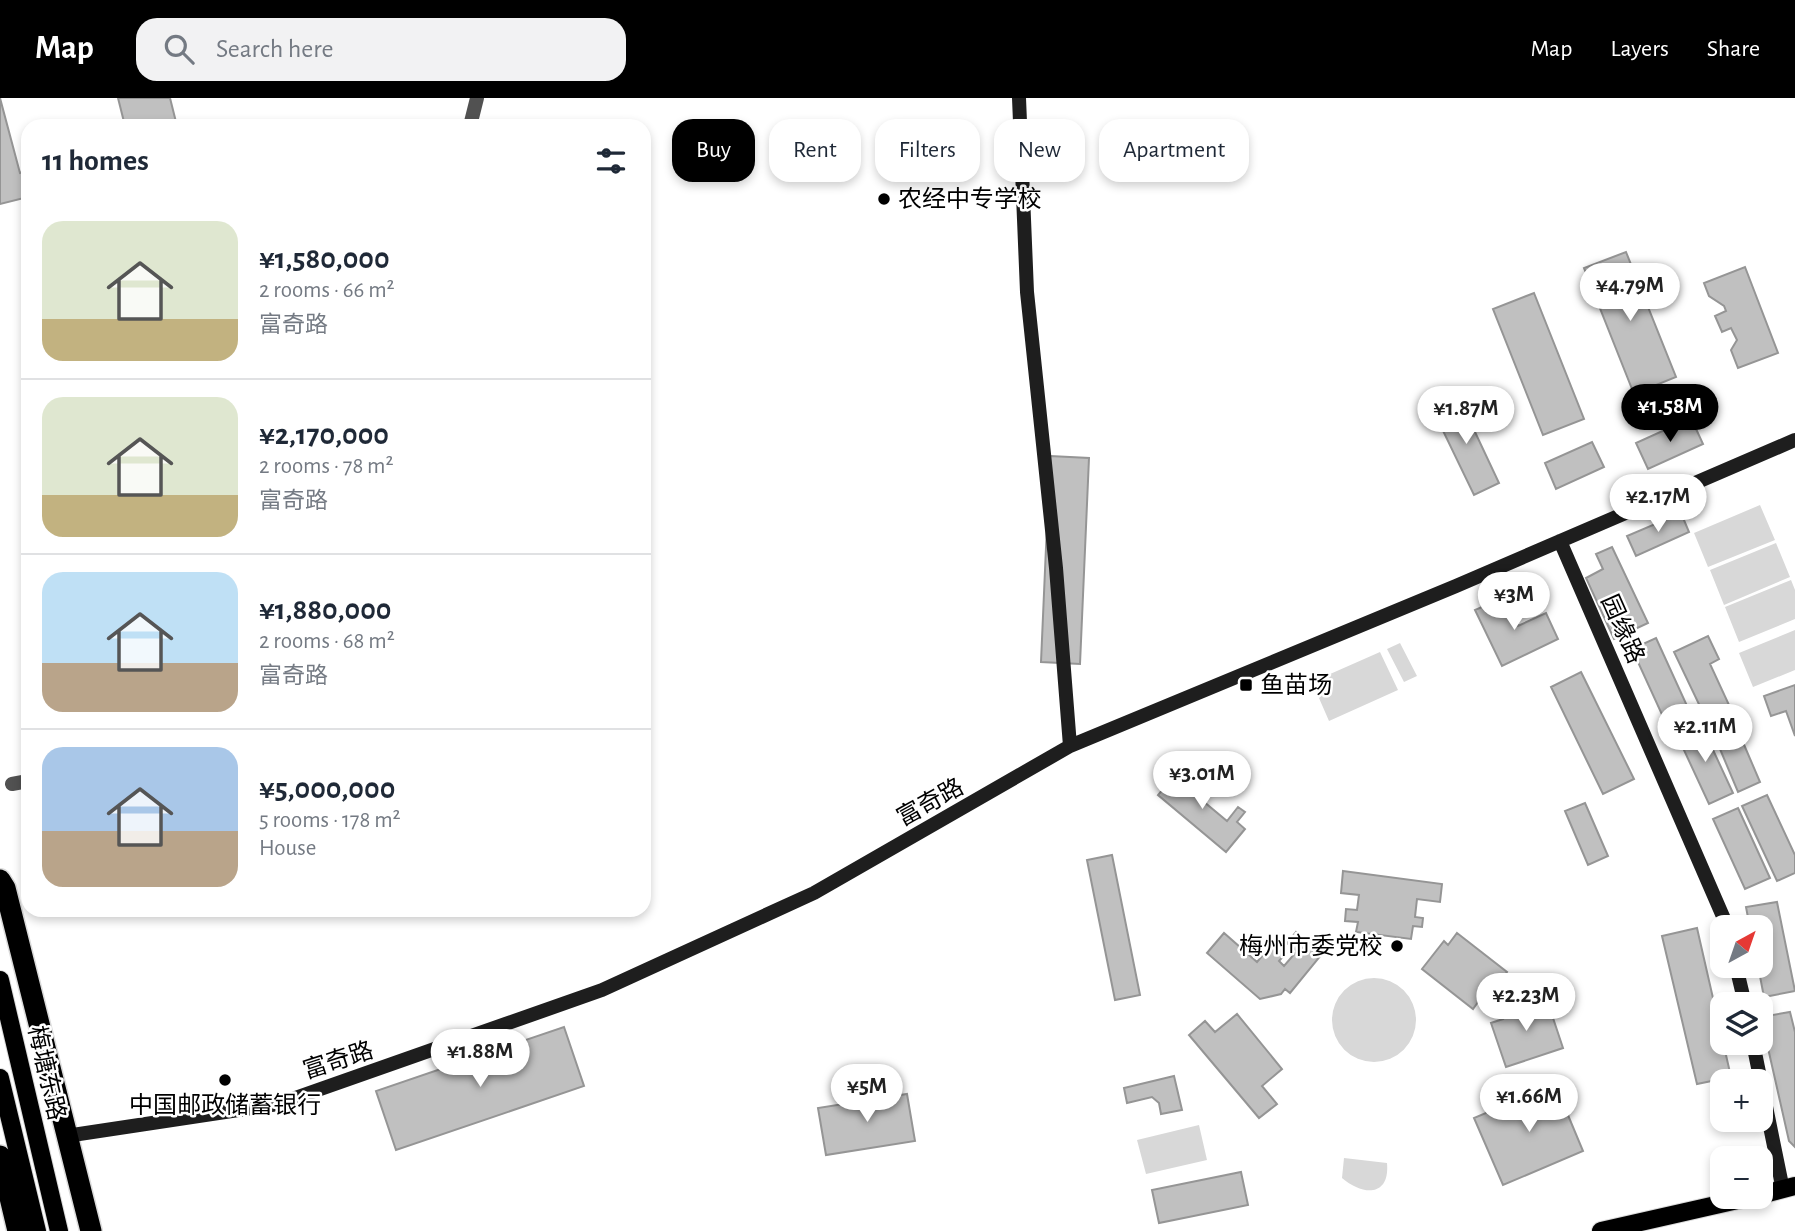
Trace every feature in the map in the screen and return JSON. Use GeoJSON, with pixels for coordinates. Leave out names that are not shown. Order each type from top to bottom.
{"type":"FeatureCollection","features":[{"type":"Feature","properties":{"kind":"highway"},"geometry":{"type":"LineString","coordinates":[[0,880],[5,888],[91,1231]]}},
{"type":"Feature","properties":{"kind":"highway"},"geometry":{"type":"LineString","coordinates":[[0,1156],[6,1209],[18,1231]]}},
{"type":"Feature","properties":{"kind":"main road","name":"梅塘东路"},"geometry":{"type":"LineString","coordinates":[[0,980],[59,1231]]}},
{"type":"Feature","properties":{"kind":"main road","name":"梅塘东路"},"geometry":{"type":"LineString","coordinates":[[0,1078],[37,1231]]}},
{"type":"Feature","properties":{"kind":"main road"},"geometry":{"type":"LineString","coordinates":[[1601,1231],[1710,1206]]}},
{"type":"Feature","properties":{"kind":"street"},"geometry":{"type":"LineString","coordinates":[[472,119],[477,98]]}},
{"type":"Feature","properties":{"kind":"street"},"geometry":{"type":"LineString","coordinates":[[1019,98],[1027,292],[1056,568],[1070,746]]}},
{"type":"Feature","properties":{"kind":"street","name":"富奇路"},"geometry":{"type":"LineString","coordinates":[[66,1136],[278,1104],[602,990],[814,893],[1070,746],[1795,440]]}},
{"type":"Feature","properties":{"kind":"street","name":"园缘路"},"geometry":{"type":"LineString","coordinates":[[1560,541],[1722,915]]}},
{"type":"Feature","properties":{"kind":"street"},"geometry":{"type":"LineString","coordinates":[[12,784],[21,782]]}},
{"type":"Feature","properties":{"kind":"street"},"geometry":{"type":"LineString","coordinates":[[1756,1055],[1789,1188]]}},
{"type":"Feature","properties":{"kind":"shaded area"},"geometry":{"type":"Polygon","coordinates":[[[1760,505],[1775,540],[1708,567],[1694,533],[1760,505]]]}},
{"type":"Feature","properties":{"kind":"shaded area"},"geometry":{"type":"Polygon","coordinates":[[[1776,543],[1790,577],[1724,605],[1710,570],[1776,543]]]}},
{"type":"Feature","properties":{"kind":"shaded area"},"geometry":{"type":"Polygon","coordinates":[[[1791,580],[1795,590],[1795,619],[1739,642],[1725,607],[1791,580]]]}},
{"type":"Feature","properties":{"kind":"shaded area"},"geometry":{"type":"Polygon","coordinates":[[[1795,630],[1795,670],[1753,687],[1739,653],[1795,630]]]}},
{"type":"Feature","properties":{"kind":"shaded area"},"geometry":{"type":"Polygon","coordinates":[[[1400,643],[1417,676],[1404,682],[1387,649],[1400,643]]]}},
{"type":"Feature","properties":{"kind":"shaded area"},"geometry":{"type":"Polygon","coordinates":[[[1380,652],[1398,690],[1329,721],[1312,682],[1380,652]]]}},
{"type":"Feature","properties":{"kind":"shaded area"},"geometry":{"type":"Polygon","coordinates":[[[1374,978],[1397,985],[1409,997],[1416,1020],[1409,1043],[1397,1055],[1374,1062],[1351,1055],[1339,1043],[1332,1020],[1339,997],[1351,985],[1374,978]]]}},
{"type":"Feature","properties":{"kind":"shaded area"},"geometry":{"type":"Polygon","coordinates":[[[1199,1125],[1207,1160],[1146,1174],[1137,1140],[1199,1125]]]}},
{"type":"Feature","properties":{"kind":"shaded area"},"geometry":{"type":"Polygon","coordinates":[[[1344,1158],[1387,1163],[1384,1182],[1374,1190],[1350,1184],[1342,1178],[1344,1158]]]}},
{"type":"Feature","properties":{"kind":"building"},"geometry":{"type":"Polygon","coordinates":[[[0,98],[21,173],[21,199],[0,204],[0,98]]]}},
{"type":"Feature","properties":{"kind":"building"},"geometry":{"type":"Polygon","coordinates":[[[118,98],[170,98],[175,119],[123,119],[118,98]]]}},
{"type":"Feature","properties":{"kind":"building"},"geometry":{"type":"Polygon","coordinates":[[[1626,252],[1676,377],[1634,394],[1584,268],[1626,252]]]}},
{"type":"Feature","properties":{"kind":"building"},"geometry":{"type":"Polygon","coordinates":[[[1745,267],[1778,353],[1738,368],[1731,350],[1737,340],[1731,328],[1722,332],[1715,316],[1726,311],[1724,306],[1709,296],[1704,283],[1745,267]]]}},
{"type":"Feature","properties":{"kind":"building"},"geometry":{"type":"Polygon","coordinates":[[[1534,293],[1584,419],[1543,435],[1493,309],[1534,293]]]}},
{"type":"Feature","properties":{"kind":"building"},"geometry":{"type":"Polygon","coordinates":[[[1459,398],[1499,483],[1474,495],[1433,410],[1459,398]]]}},
{"type":"Feature","properties":{"kind":"building"},"geometry":{"type":"Polygon","coordinates":[[[1691,418],[1703,444],[1648,469],[1636,443],[1691,418]]]}},
{"type":"Feature","properties":{"kind":"building"},"geometry":{"type":"Polygon","coordinates":[[[1592,442],[1604,467],[1556,489],[1545,463],[1592,442]]]}},
{"type":"Feature","properties":{"kind":"building"},"geometry":{"type":"Polygon","coordinates":[[[1050,456],[1089,458],[1080,664],[1041,662],[1050,456]]]}},
{"type":"Feature","properties":{"kind":"building"},"geometry":{"type":"Polygon","coordinates":[[[1681,513],[1689,532],[1636,556],[1627,536],[1681,513]]]}},
{"type":"Feature","properties":{"kind":"building"},"geometry":{"type":"Polygon","coordinates":[[[1612,547],[1648,623],[1614,639],[1586,578],[1603,569],[1596,554],[1612,547]]]}},
{"type":"Feature","properties":{"kind":"building"},"geometry":{"type":"Polygon","coordinates":[[[1505,597],[1518,626],[1546,613],[1558,639],[1502,666],[1475,610],[1505,597]]]}},
{"type":"Feature","properties":{"kind":"building"},"geometry":{"type":"Polygon","coordinates":[[[1708,636],[1719,659],[1710,664],[1741,731],[1717,742],[1674,652],[1708,636]]]}},
{"type":"Feature","properties":{"kind":"building"},"geometry":{"type":"Polygon","coordinates":[[[1656,638],[1688,708],[1664,719],[1632,649],[1656,638]]]}},
{"type":"Feature","properties":{"kind":"building"},"geometry":{"type":"Polygon","coordinates":[[[1581,672],[1634,779],[1603,794],[1551,687],[1581,672]]]}},
{"type":"Feature","properties":{"kind":"building"},"geometry":{"type":"Polygon","coordinates":[[[1795,685],[1795,736],[1786,711],[1771,716],[1764,696],[1795,685]]]}},
{"type":"Feature","properties":{"kind":"building"},"geometry":{"type":"Polygon","coordinates":[[[1701,724],[1733,793],[1709,804],[1677,735],[1701,724]]]}},
{"type":"Feature","properties":{"kind":"building"},"geometry":{"type":"Polygon","coordinates":[[[1742,740],[1760,782],[1738,792],[1720,749],[1742,740]]]}},
{"type":"Feature","properties":{"kind":"building"},"geometry":{"type":"Polygon","coordinates":[[[1183,765],[1194,774],[1185,786],[1227,821],[1238,807],[1245,812],[1237,822],[1245,829],[1226,852],[1158,795],[1183,765]]]}},
{"type":"Feature","properties":{"kind":"building"},"geometry":{"type":"Polygon","coordinates":[[[1767,795],[1795,855],[1795,873],[1777,881],[1742,806],[1767,795]]]}},
{"type":"Feature","properties":{"kind":"building"},"geometry":{"type":"Polygon","coordinates":[[[1585,803],[1608,856],[1588,865],[1565,811],[1585,803]]]}},
{"type":"Feature","properties":{"kind":"building"},"geometry":{"type":"Polygon","coordinates":[[[1738,808],[1770,878],[1745,889],[1713,819],[1738,808]]]}},
{"type":"Feature","properties":{"kind":"building"},"geometry":{"type":"Polygon","coordinates":[[[1112,855],[1140,995],[1115,1000],[1087,860],[1112,855]]]}},
{"type":"Feature","properties":{"kind":"building"},"geometry":{"type":"Polygon","coordinates":[[[1343,871],[1442,884],[1440,902],[1417,899],[1415,917],[1423,918],[1422,927],[1413,926],[1411,939],[1356,932],[1358,922],[1345,921],[1346,909],[1357,910],[1359,895],[1341,893],[1343,871]]]}},
{"type":"Feature","properties":{"kind":"building"},"geometry":{"type":"Polygon","coordinates":[[[1777,902],[1795,991],[1773,995],[1773,992],[1763,992],[1760,978],[1773,978],[1773,915],[1748,915],[1746,907],[1777,902]]]}},
{"type":"Feature","properties":{"kind":"building"},"geometry":{"type":"Polygon","coordinates":[[[1697,928],[1712,992],[1710,1055],[1726,1055],[1729,1069],[1710,1069],[1710,1081],[1697,1084],[1662,936],[1697,928]]]}},
{"type":"Feature","properties":{"kind":"building"},"geometry":{"type":"Polygon","coordinates":[[[1296,932],[1322,954],[1290,993],[1285,989],[1281,994],[1260,999],[1207,953],[1224,933],[1257,962],[1274,942],[1286,953],[1279,961],[1284,966],[1297,951],[1287,943],[1296,932]]]}},
{"type":"Feature","properties":{"kind":"building"},"geometry":{"type":"Polygon","coordinates":[[[1457,933],[1507,972],[1504,976],[1509,980],[1487,1008],[1478,1002],[1473,1009],[1422,969],[1444,941],[1448,945],[1457,933]]]}},
{"type":"Feature","properties":{"kind":"building"},"geometry":{"type":"Polygon","coordinates":[[[1536,1000],[1539,1007],[1548,1003],[1563,1048],[1506,1067],[1491,1023],[1503,1019],[1501,1012],[1536,1000]]]}},
{"type":"Feature","properties":{"kind":"building"},"geometry":{"type":"Polygon","coordinates":[[[1790,1012],[1795,1032],[1795,1147],[1789,1141],[1770,1055],[1773,1055],[1773,1015],[1790,1012]]]}},
{"type":"Feature","properties":{"kind":"building"},"geometry":{"type":"Polygon","coordinates":[[[1237,1014],[1282,1069],[1262,1086],[1277,1104],[1259,1118],[1189,1035],[1205,1021],[1215,1032],[1237,1014]]]}},
{"type":"Feature","properties":{"kind":"building"},"geometry":{"type":"Polygon","coordinates":[[[564,1027],[584,1086],[396,1150],[376,1091],[564,1027]]]}},
{"type":"Feature","properties":{"kind":"building"},"geometry":{"type":"Polygon","coordinates":[[[1174,1076],[1182,1110],[1161,1114],[1159,1103],[1152,1097],[1127,1103],[1124,1088],[1174,1076]]]}},
{"type":"Feature","properties":{"kind":"building"},"geometry":{"type":"Polygon","coordinates":[[[1555,1084],[1583,1151],[1503,1185],[1474,1118],[1555,1084]]]}},
{"type":"Feature","properties":{"kind":"building"},"geometry":{"type":"Polygon","coordinates":[[[907,1094],[915,1141],[826,1155],[818,1108],[907,1094]]]}},
{"type":"Feature","properties":{"kind":"building"},"geometry":{"type":"Polygon","coordinates":[[[1241,1172],[1248,1205],[1159,1223],[1152,1190],[1241,1172]]]}},
{"type":"Feature","properties":{"kind":"place","name":"农经中专学校"},"geometry":{"type":"Point","coordinates":[884,199]}},
{"type":"Feature","properties":{"kind":"place","name":"鱼苗场"},"geometry":{"type":"Point","coordinates":[1246,685]}},
{"type":"Feature","properties":{"kind":"place","name":"梅州市委党校"},"geometry":{"type":"Point","coordinates":[1397,946]}},
{"type":"Feature","properties":{"kind":"place","name":"中国邮政储蓄银行"},"geometry":{"type":"Point","coordinates":[225,1080]}}]}
